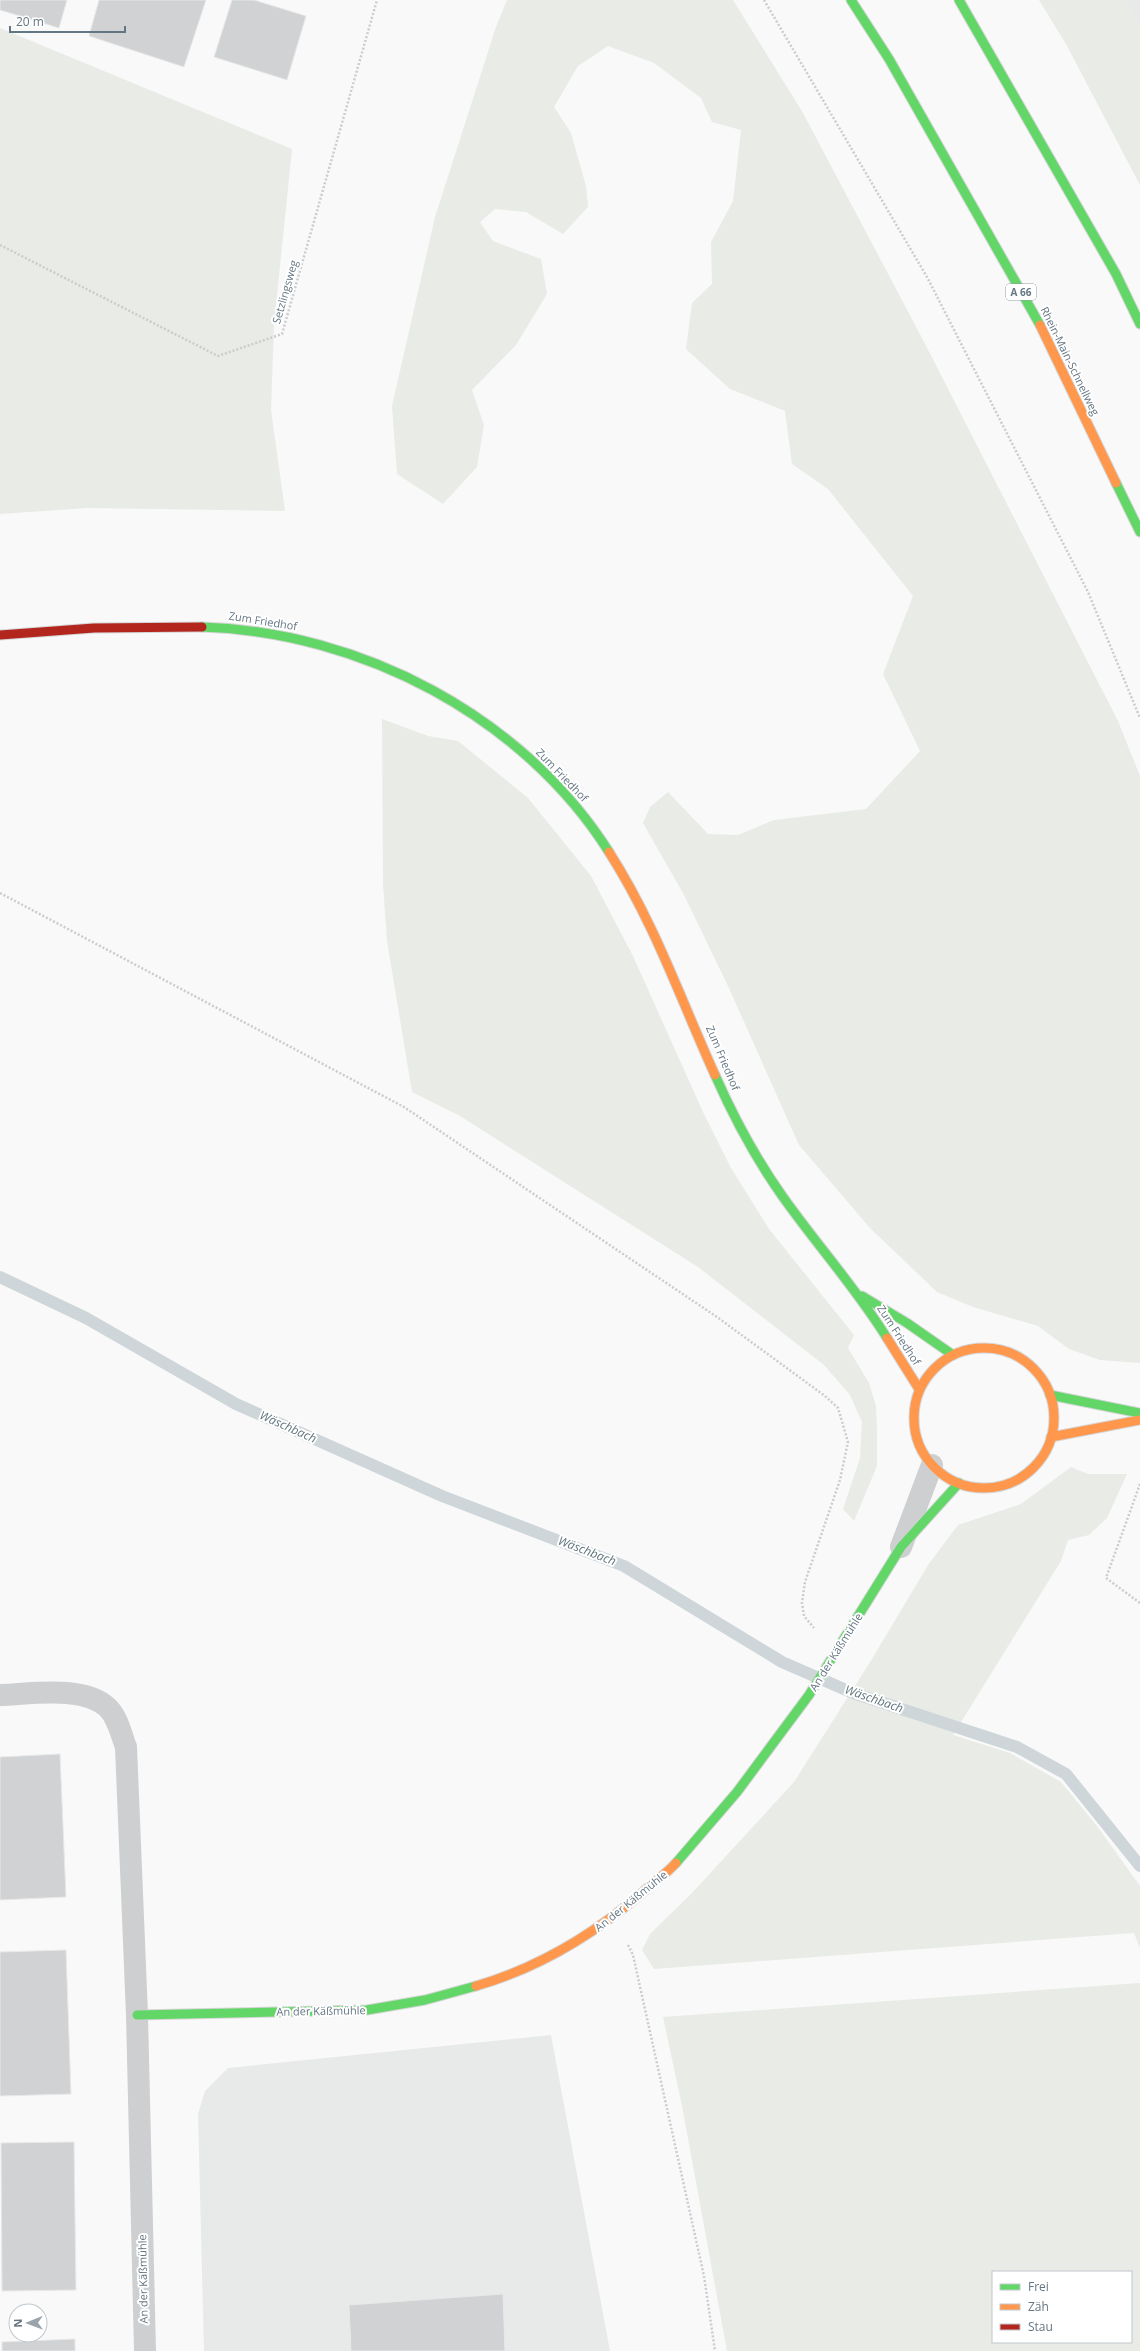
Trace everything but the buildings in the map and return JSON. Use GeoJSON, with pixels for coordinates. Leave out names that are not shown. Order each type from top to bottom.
{"type":"FeatureCollection","features":[{"type":"Feature","properties":{"kind":"main road","name":"Rhein-Main-Schnellweg"},"geometry":{"type":"LineString","coordinates":[[851,0],[889,59],[1038,322],[1140,532]]}},
{"type":"Feature","properties":{"kind":"main road"},"geometry":{"type":"LineString","coordinates":[[959,0],[1116,274],[1140,324]]}},
{"type":"Feature","properties":{"kind":"main road","name":"Zum Friedhof"},"geometry":{"type":"LineString","coordinates":[[0,635],[73,628],[221,626],[275,633],[324,644],[370,659],[413,678],[468,710],[506,737],[554,782],[606,845],[632,888],[659,940],[718,1080],[736,1119],[761,1165],[788,1204],[858,1293],[920,1389]]}},
{"type":"Feature","properties":{"kind":"main road","name":"Zum Friedhof"},"geometry":{"type":"LineString","coordinates":[[858,1293],[907,1323],[953,1355]]}},
{"type":"Feature","properties":{"kind":"main road","name":"Zum Friedhof"},"geometry":{"type":"LineString","coordinates":[[985,1348],[1003,1350],[1018,1356],[1035,1371],[1050,1395],[1053,1416],[1051,1437],[1044,1452],[1035,1466],[1022,1476],[1008,1483],[992,1487],[975,1487],[959,1483],[944,1476],[932,1465],[920,1448],[914,1429],[914,1409],[920,1389],[933,1369],[953,1355],[969,1349],[985,1348]]}},
{"type":"Feature","properties":{"kind":"main road"},"geometry":{"type":"LineString","coordinates":[[1050,1395],[1140,1414]]}},
{"type":"Feature","properties":{"kind":"main road"},"geometry":{"type":"LineString","coordinates":[[1051,1437],[1140,1420]]}},
{"type":"Feature","properties":{"kind":"main road","name":"An der Käßmühle"},"geometry":{"type":"LineString","coordinates":[[137,2015],[367,2010],[425,2000],[485,1983],[532,1964],[580,1941],[613,1918],[671,1868],[706,1828],[784,1732],[810,1695],[901,1547],[959,1483]]}},
{"type":"Feature","properties":{"kind":"street","name":"An der Käßmühle"},"geometry":{"type":"LineString","coordinates":[[901,1547],[932,1465]]}},
{"type":"Feature","properties":{"kind":"street","name":"An der Käßmühle"},"geometry":{"type":"LineString","coordinates":[[0,1695],[82,1693],[97,1700],[108,1709],[118,1724],[126,1747],[137,2015],[145,2351]]}},
{"type":"Feature","properties":{"kind":"path","name":"Setzlingsweg"},"geometry":{"type":"LineString","coordinates":[[0,245],[218,356],[282,334],[377,0]]}},
{"type":"Feature","properties":{"kind":"path"},"geometry":{"type":"LineString","coordinates":[[764,0],[927,277],[1088,592],[1140,718]]}},
{"type":"Feature","properties":{"kind":"path"},"geometry":{"type":"LineString","coordinates":[[0,893],[404,1107],[717,1317],[825,1396],[838,1408],[848,1442],[840,1480],[805,1582],[802,1603],[804,1616],[815,1629]]}},
{"type":"Feature","properties":{"kind":"path"},"geometry":{"type":"LineString","coordinates":[[1140,1484],[1106,1578],[1140,1603]]}},
{"type":"Feature","properties":{"kind":"path"},"geometry":{"type":"LineString","coordinates":[[613,1918],[633,1955],[704,2276],[715,2351]]}},
{"type":"Feature","properties":{"kind":"shaded area"},"geometry":{"type":"Polygon","coordinates":[[[507,0],[733,0],[803,113],[922,338],[1118,721],[1140,776],[1140,1363],[1100,1360],[1069,1349],[1038,1326],[973,1307],[937,1292],[870,1228],[799,1145],[728,986],[683,893],[643,823],[650,807],[668,792],[708,834],[738,835],[774,820],[866,809],[920,751],[883,674],[913,596],[828,489],[792,464],[785,411],[730,389],[686,349],[692,303],[712,284],[711,242],[733,201],[741,130],[712,122],[701,98],[654,63],[608,46],[578,66],[554,107],[571,133],[586,186],[588,207],[563,234],[526,212],[495,209],[480,222],[493,241],[541,259],[547,294],[516,345],[472,390],[484,425],[477,467],[443,504],[397,474],[392,406],[435,217],[496,27],[507,0]]]}},
{"type":"Feature","properties":{"kind":"shaded area"},"geometry":{"type":"Polygon","coordinates":[[[1039,0],[1123,0],[1140,26],[1140,185],[1066,44],[1039,0]]]}},
{"type":"Feature","properties":{"kind":"shaded area"},"geometry":{"type":"Polygon","coordinates":[[[1123,0],[1140,0],[1140,26],[1123,0]]]}},
{"type":"Feature","properties":{"kind":"shaded area"},"geometry":{"type":"Polygon","coordinates":[[[0,28],[292,149],[274,325],[271,410],[285,511],[87,508],[0,514],[0,28]]]}},
{"type":"Feature","properties":{"kind":"shaded area"},"geometry":{"type":"Polygon","coordinates":[[[382,719],[428,736],[458,741],[528,798],[591,876],[633,956],[703,1112],[731,1168],[769,1229],[854,1335],[848,1348],[869,1383],[876,1406],[877,1466],[854,1521],[843,1509],[860,1458],[862,1422],[850,1395],[824,1365],[698,1267],[460,1116],[412,1092],[387,941],[383,884],[382,719]]]}},
{"type":"Feature","properties":{"kind":"shaded area"},"geometry":{"type":"Polygon","coordinates":[[[1071,1467],[1088,1474],[1127,1474],[1107,1518],[1089,1535],[1068,1540],[1061,1561],[953,1735],[1010,1753],[1061,1782],[1097,1826],[1140,1886],[1140,1948],[1134,1933],[654,1969],[642,1950],[650,1934],[692,1893],[794,1782],[872,1659],[928,1565],[958,1525],[1021,1504],[1071,1467]]]}},
{"type":"Feature","properties":{"kind":"shaded area"},"geometry":{"type":"Polygon","coordinates":[[[1140,1983],[1140,2351],[727,2351],[682,2106],[663,2017],[1140,1983]]]}},
{"type":"Feature","properties":{"kind":"shaded area"},"geometry":{"type":"Polygon","coordinates":[[[551,2035],[610,2351],[204,2351],[198,2114],[205,2091],[228,2068],[551,2035]]]}},
{"type":"Feature","properties":{"kind":"waterway","name":"Wäschbach"},"geometry":{"type":"LineString","coordinates":[[0,1277],[86,1318],[236,1404],[442,1496],[624,1566],[782,1662],[853,1693],[1017,1747],[1066,1774],[1140,1866]]}},
{"type":"Feature","properties":{"kind":"traffic: fast"},"geometry":{"type":"LineString","coordinates":[[851,0],[889,59],[1040,325]]}},
{"type":"Feature","properties":{"kind":"traffic: fast"},"geometry":{"type":"LineString","coordinates":[[959,0],[1116,274],[1140,324]]}},
{"type":"Feature","properties":{"kind":"traffic: fast"},"geometry":{"type":"LineString","coordinates":[[1116,483],[1140,532]]}},
{"type":"Feature","properties":{"kind":"traffic: fast"},"geometry":{"type":"LineString","coordinates":[[202,627],[262,633],[321,645],[378,665],[433,690],[484,722],[531,760],[573,803],[609,852]]}},
{"type":"Feature","properties":{"kind":"traffic: fast"},"geometry":{"type":"LineString","coordinates":[[715,1075],[746,1138],[773,1183],[849,1284],[887,1338]]}},
{"type":"Feature","properties":{"kind":"traffic: fast"},"geometry":{"type":"LineString","coordinates":[[862,1296],[907,1323],[953,1355]]}},
{"type":"Feature","properties":{"kind":"traffic: fast"},"geometry":{"type":"LineString","coordinates":[[1050,1395],[1140,1413]]}},
{"type":"Feature","properties":{"kind":"traffic: fast"},"geometry":{"type":"LineString","coordinates":[[676,1863],[737,1792],[809,1695],[901,1547],[959,1483]]}},
{"type":"Feature","properties":{"kind":"traffic: fast"},"geometry":{"type":"LineString","coordinates":[[137,2015],[367,2010],[425,2000],[476,1986]]}},
{"type":"Feature","properties":{"kind":"traffic: slow"},"geometry":{"type":"LineString","coordinates":[[1040,325],[1116,483]]}},
{"type":"Feature","properties":{"kind":"traffic: slow"},"geometry":{"type":"LineString","coordinates":[[609,852],[654,934],[715,1075]]}},
{"type":"Feature","properties":{"kind":"traffic: slow"},"geometry":{"type":"LineString","coordinates":[[887,1338],[919,1389]]}},
{"type":"Feature","properties":{"kind":"traffic: slow"},"geometry":{"type":"LineString","coordinates":[[984,1348],[1004,1351],[1017,1356],[1038,1374],[1046,1385],[1051,1398],[1054,1418],[1051,1438],[1046,1451],[1028,1472],[1017,1480],[1004,1485],[984,1488],[964,1485],[951,1480],[930,1462],[922,1451],[917,1438],[914,1418],[917,1398],[922,1385],[940,1364],[951,1356],[964,1351],[984,1348]]}},
{"type":"Feature","properties":{"kind":"traffic: slow"},"geometry":{"type":"LineString","coordinates":[[1051,1437],[1140,1420]]}},
{"type":"Feature","properties":{"kind":"traffic: slow"},"geometry":{"type":"LineString","coordinates":[[476,1986],[499,1979],[543,1960],[584,1936],[623,1908],[664,1875],[676,1863]]}},
{"type":"Feature","properties":{"kind":"traffic: jam"},"geometry":{"type":"LineString","coordinates":[[0,635],[94,628],[202,627]]}}]}
